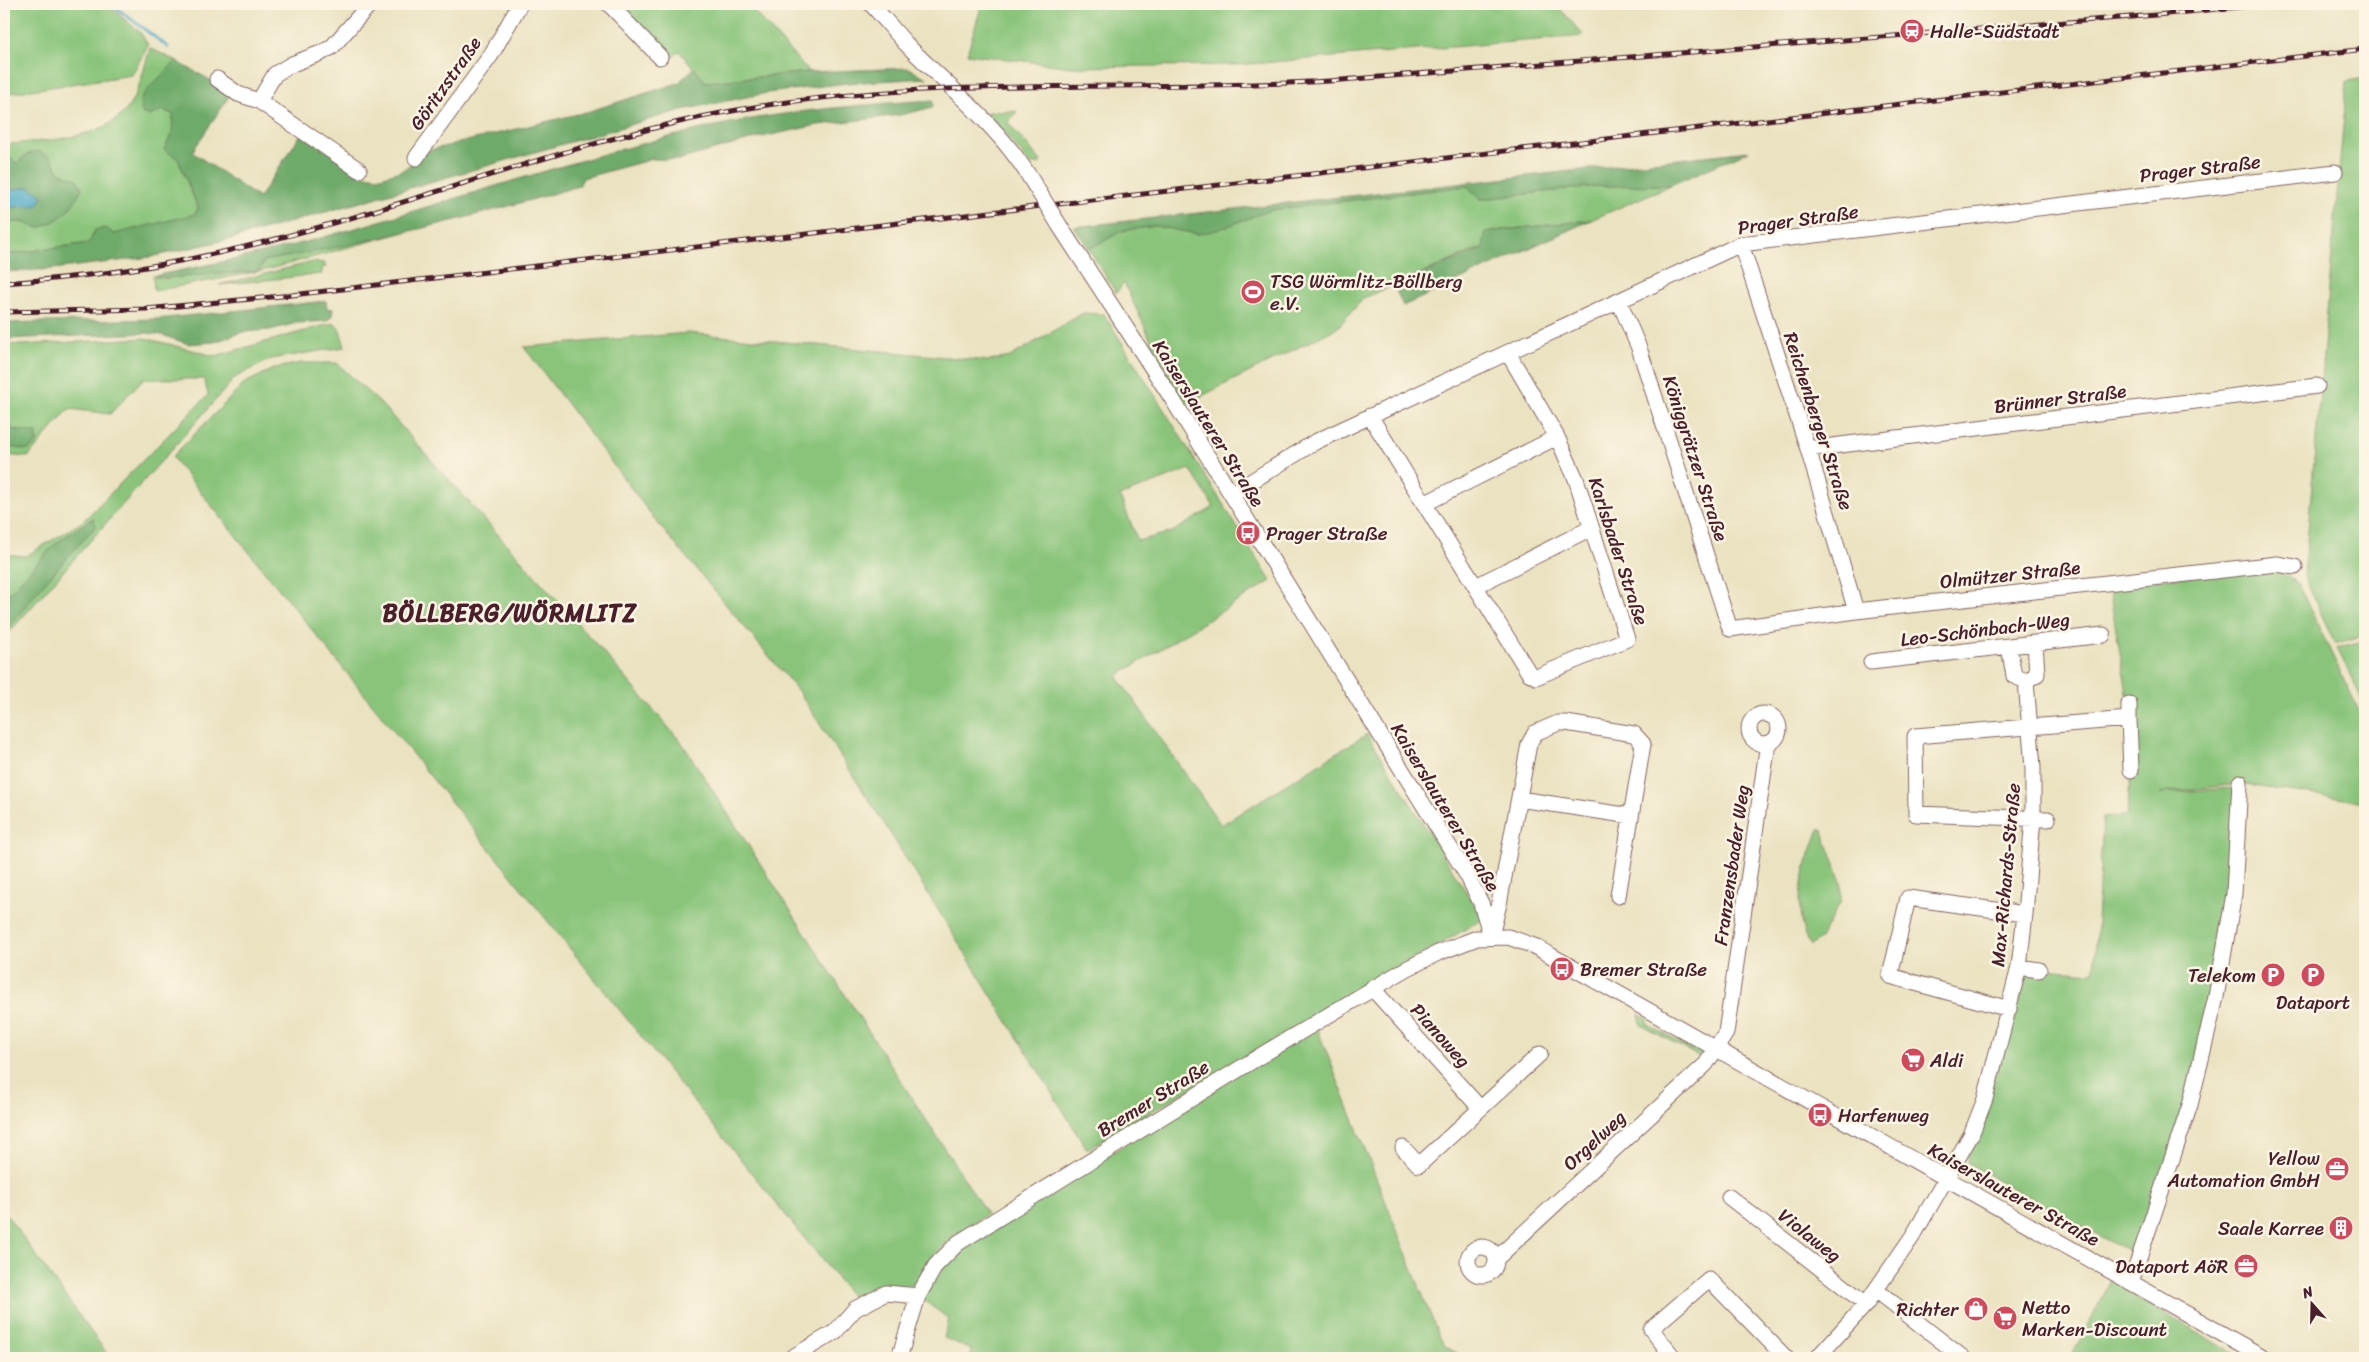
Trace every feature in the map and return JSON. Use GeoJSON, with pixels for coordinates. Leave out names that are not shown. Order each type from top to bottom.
{"type":"FeatureCollection","features":[{"type":"Feature","properties":{"kind":"street"},"geometry":{"type":"LineString","coordinates":[[259,101],[275,74],[292,64],[321,54],[332,47],[370,4]]}},
{"type":"Feature","properties":{"kind":"street","name":"Göritzstraße"},"geometry":{"type":"LineString","coordinates":[[416,158],[491,55],[520,4]]}},
{"type":"Feature","properties":{"kind":"street"},"geometry":{"type":"LineString","coordinates":[[609,4],[660,57]]}},
{"type":"Feature","properties":{"kind":"street","name":"Kaiserslauterer Straße"},"geometry":{"type":"LineString","coordinates":[[871,4],[909,46],[989,126],[1029,176],[1231,494],[1467,875],[1481,903],[1491,936],[1508,937],[1534,946],[2265,1358]]}},
{"type":"Feature","properties":{"kind":"street"},"geometry":{"type":"LineString","coordinates":[[216,79],[238,94],[259,101],[359,170]]}},
{"type":"Feature","properties":{"kind":"street","name":"Prager Straße"},"geometry":{"type":"LineString","coordinates":[[1231,494],[1315,442],[1741,244],[2335,172]]}},
{"type":"Feature","properties":{"kind":"street","name":"Reichenberger Straße"},"geometry":{"type":"LineString","coordinates":[[1741,244],[1808,449],[1856,611]]}},
{"type":"Feature","properties":{"kind":"street","name":"Königgrätzer Straße"},"geometry":{"type":"LineString","coordinates":[[1619,301],[1639,348],[1730,630]]}},
{"type":"Feature","properties":{"kind":"street","name":"Karlsbader Straße"},"geometry":{"type":"LineString","coordinates":[[1370,416],[1528,673],[1536,677],[1627,639],[1576,479],[1557,437],[1508,353]]}},
{"type":"Feature","properties":{"kind":"street","name":"Brünner Straße"},"geometry":{"type":"LineString","coordinates":[[1808,449],[2317,386]]}},
{"type":"Feature","properties":{"kind":"street"},"geometry":{"type":"LineString","coordinates":[[1424,504],[1557,437]]}},
{"type":"Feature","properties":{"kind":"street"},"geometry":{"type":"LineString","coordinates":[[1476,586],[1591,528]]}},
{"type":"Feature","properties":{"kind":"street","name":"Olmützer Straße"},"geometry":{"type":"LineString","coordinates":[[1730,630],[1856,611],[2277,564],[2295,567]]}},
{"type":"Feature","properties":{"kind":"street","name":"Leo-Schönbach-Weg"},"geometry":{"type":"LineString","coordinates":[[1871,662],[2103,636]]}},
{"type":"Feature","properties":{"kind":"street"},"geometry":{"type":"LineString","coordinates":[[2009,647],[2014,676],[2026,681],[2038,674],[2035,643]]}},
{"type":"Feature","properties":{"kind":"street","name":"Max-Richards-Straße"},"geometry":{"type":"LineString","coordinates":[[1948,1179],[1971,1135],[1985,1099],[2019,967],[2025,914],[2040,819],[2026,681]]}},
{"type":"Feature","properties":{"kind":"street"},"geometry":{"type":"LineString","coordinates":[[2040,819],[1916,814],[1915,736],[2030,726],[2129,712],[2131,770]]}},
{"type":"Feature","properties":{"kind":"street"},"geometry":{"type":"LineString","coordinates":[[1491,936],[1519,799],[1528,744],[1535,733],[1558,723],[1566,722],[1634,734],[1643,744],[1618,896]]}},
{"type":"Feature","properties":{"kind":"street","name":"Franzensbader Weg"},"geometry":{"type":"LineString","coordinates":[[1717,1049],[1726,1033],[1768,743]]}},
{"type":"Feature","properties":{"kind":"street"},"geometry":{"type":"LineString","coordinates":[[2131,1282],[2190,1105],[2216,996],[2234,894],[2240,782]]}},
{"type":"Feature","properties":{"kind":"street"},"geometry":{"type":"LineString","coordinates":[[1519,799],[1631,816]]}},
{"type":"Feature","properties":{"kind":"street"},"geometry":{"type":"LineString","coordinates":[[2008,1008],[1890,976],[1908,898],[2025,914]]}},
{"type":"Feature","properties":{"kind":"street","name":"Bremer Straße"},"geometry":{"type":"LineString","coordinates":[[899,1358],[918,1296],[936,1264],[958,1243],[1372,988],[1446,950],[1477,938],[1491,936]]}},
{"type":"Feature","properties":{"kind":"street"},"geometry":{"type":"LineString","coordinates":[[2019,967],[2039,970]]}},
{"type":"Feature","properties":{"kind":"street","name":"Pianoweg"},"geometry":{"type":"LineString","coordinates":[[1372,988],[1480,1108]]}},
{"type":"Feature","properties":{"kind":"street","name":"Orgelweg"},"geometry":{"type":"LineString","coordinates":[[1496,1259],[1706,1064],[1717,1049]]}},
{"type":"Feature","properties":{"kind":"street"},"geometry":{"type":"LineString","coordinates":[[1403,1148],[1419,1165],[1540,1054]]}},
{"type":"Feature","properties":{"kind":"street"},"geometry":{"type":"LineString","coordinates":[[1817,1358],[1866,1304],[1914,1234],[1948,1179]]}},
{"type":"Feature","properties":{"kind":"street","name":"Violaweg"},"geometry":{"type":"LineString","coordinates":[[1729,1197],[1866,1304]]}},
{"type":"Feature","properties":{"kind":"street"},"geometry":{"type":"LineString","coordinates":[[1674,1358],[1651,1329],[1709,1278],[1786,1358]]}},
{"type":"Feature","properties":{"kind":"street"},"geometry":{"type":"LineString","coordinates":[[1876,1290],[1963,1358]]}},
{"type":"Feature","properties":{"kind":"street"},"geometry":{"type":"LineString","coordinates":[[791,1358],[835,1332],[856,1309],[886,1293],[918,1296]]}},
{"type":"Feature","properties":{"kind":"green space"},"geometry":{"type":"Polygon","coordinates":[[[4,4],[106,4],[140,32],[148,45],[132,75],[4,94],[4,4]]]}},
{"type":"Feature","properties":{"kind":"green space"},"geometry":{"type":"Polygon","coordinates":[[[617,4],[747,4],[809,72],[706,82],[679,51],[669,61],[617,4]]]}},
{"type":"Feature","properties":{"kind":"green space"},"geometry":{"type":"Polygon","coordinates":[[[982,4],[1556,4],[1584,36],[1237,65],[1072,67],[967,54],[982,4]]]}},
{"type":"Feature","properties":{"kind":"green space"},"geometry":{"type":"Polygon","coordinates":[[[150,48],[176,61],[143,94],[162,110],[173,114],[177,151],[198,208],[195,214],[89,243],[4,255],[4,222],[22,222],[39,228],[77,179],[60,173],[50,157],[28,154],[17,163],[4,155],[4,145],[72,137],[105,126],[119,118],[129,106],[136,93],[150,48]]]}},
{"type":"Feature","properties":{"kind":"green space"},"geometry":{"type":"Polygon","coordinates":[[[176,61],[232,92],[192,152],[259,198],[301,134],[362,175],[381,177],[403,170],[426,151],[590,111],[678,83],[694,68],[706,82],[809,72],[908,68],[927,78],[847,83],[767,93],[682,110],[235,238],[151,257],[53,269],[4,272],[4,255],[89,243],[95,230],[106,228],[114,234],[195,214],[198,208],[178,159],[164,149],[172,134],[173,114],[162,110],[150,116],[142,113],[140,102],[143,94],[176,61]]]}},
{"type":"Feature","properties":{"kind":"green space"},"geometry":{"type":"Polygon","coordinates":[[[2365,78],[2365,635],[2335,644],[2304,576],[2347,81],[2365,78]]]}},
{"type":"Feature","properties":{"kind":"green space"},"geometry":{"type":"Polygon","coordinates":[[[933,100],[933,107],[901,115],[818,125],[757,138],[678,160],[653,159],[583,178],[579,186],[501,208],[384,237],[264,261],[259,271],[165,278],[153,276],[317,239],[554,168],[697,130],[755,118],[814,110],[933,100]]]}},
{"type":"Feature","properties":{"kind":"green space"},"geometry":{"type":"Polygon","coordinates":[[[1017,111],[1008,123],[1041,161],[1039,164],[1030,164],[987,112],[1017,111]]]}},
{"type":"Feature","properties":{"kind":"green space"},"geometry":{"type":"Polygon","coordinates":[[[38,151],[50,157],[60,173],[77,179],[82,188],[74,203],[65,213],[39,228],[22,222],[4,222],[4,205],[38,205],[43,196],[4,191],[4,155],[17,163],[28,154],[38,151]]]}},
{"type":"Feature","properties":{"kind":"green space"},"geometry":{"type":"Polygon","coordinates":[[[1749,151],[1671,185],[1598,186],[1481,199],[1467,186],[1271,210],[1217,230],[1198,234],[1155,226],[1122,231],[1089,249],[1074,227],[1749,151]]]}},
{"type":"Feature","properties":{"kind":"green space","name":"TSG Wörmlitz-Böllberg e.V."},"geometry":{"type":"Polygon","coordinates":[[[1671,185],[1591,220],[1486,232],[1483,247],[1364,298],[1337,328],[1182,406],[1124,283],[1116,293],[1089,249],[1122,231],[1155,226],[1198,234],[1271,210],[1467,186],[1481,199],[1598,186],[1671,185]]]}},
{"type":"Feature","properties":{"kind":"green space"},"geometry":{"type":"Polygon","coordinates":[[[1591,220],[1403,306],[1394,286],[1483,248],[1486,232],[1591,220]]]}},
{"type":"Feature","properties":{"kind":"green space"},"geometry":{"type":"Polygon","coordinates":[[[401,233],[262,271],[154,291],[153,276],[165,278],[259,271],[264,261],[401,233]]]}},
{"type":"Feature","properties":{"kind":"green space"},"geometry":{"type":"Polygon","coordinates":[[[313,262],[324,263],[326,267],[322,268],[322,274],[219,285],[313,262]]]}},
{"type":"Feature","properties":{"kind":"green space"},"geometry":{"type":"Polygon","coordinates":[[[326,301],[327,308],[333,309],[332,316],[327,321],[297,323],[270,330],[243,332],[214,342],[188,344],[162,335],[148,333],[4,339],[4,323],[157,319],[326,301]]]}},
{"type":"Feature","properties":{"kind":"green space"},"geometry":{"type":"Polygon","coordinates":[[[1083,313],[1104,314],[1271,581],[1117,676],[1221,825],[1367,734],[1483,919],[1087,1149],[887,828],[799,692],[655,520],[524,347],[688,333],[989,361],[1010,357],[1083,313]],[[1190,469],[1120,496],[1138,541],[1172,532],[1214,507],[1190,469]]]}},
{"type":"Feature","properties":{"kind":"green space"},"geometry":{"type":"Polygon","coordinates":[[[333,323],[339,327],[345,347],[271,359],[236,377],[4,638],[4,632],[40,588],[96,526],[93,518],[54,545],[4,599],[4,554],[26,556],[82,522],[208,395],[204,379],[143,379],[110,414],[69,409],[28,457],[4,455],[4,446],[28,449],[37,443],[36,433],[4,428],[4,344],[22,345],[145,338],[215,356],[333,323]]]}},
{"type":"Feature","properties":{"kind":"green space"},"geometry":{"type":"Polygon","coordinates":[[[302,363],[337,363],[382,405],[682,743],[987,1214],[954,1236],[930,1259],[914,1285],[881,1287],[856,1302],[172,457],[245,383],[275,368],[302,363]]]}},
{"type":"Feature","properties":{"kind":"green space"},"geometry":{"type":"Polygon","coordinates":[[[4,428],[37,433],[37,443],[28,450],[4,446],[4,428]]]}},
{"type":"Feature","properties":{"kind":"green space"},"geometry":{"type":"Polygon","coordinates":[[[93,518],[96,526],[40,588],[4,632],[4,599],[54,545],[93,518]]]}},
{"type":"Feature","properties":{"kind":"green space"},"geometry":{"type":"Polygon","coordinates":[[[2275,568],[2298,584],[2365,723],[2365,802],[2239,784],[2160,793],[2234,788],[2234,894],[2190,1105],[2133,1252],[2114,1244],[1967,1163],[1971,1135],[2019,967],[2094,973],[2103,818],[2127,815],[2131,770],[2129,704],[2108,584],[2275,568]]]}},
{"type":"Feature","properties":{"kind":"green space"},"geometry":{"type":"Polygon","coordinates":[[[2365,640],[2365,706],[2337,648],[2365,640]]]}},
{"type":"Feature","properties":{"kind":"green space"},"geometry":{"type":"Polygon","coordinates":[[[1819,829],[1822,829],[1841,882],[1841,901],[1820,939],[1810,946],[1804,932],[1801,917],[1801,888],[1804,873],[1819,829]]]}},
{"type":"Feature","properties":{"kind":"green space"},"geometry":{"type":"Polygon","coordinates":[[[1639,1014],[1649,1020],[1647,1024],[1693,1050],[1695,1046],[1703,1051],[1702,1057],[1641,1025],[1639,1014]]]}},
{"type":"Feature","properties":{"kind":"green space"},"geometry":{"type":"Polygon","coordinates":[[[1315,1023],[1438,1334],[1446,1347],[1466,1358],[970,1358],[971,1349],[944,1338],[949,1319],[918,1296],[936,1265],[1315,1023]]]}},
{"type":"Feature","properties":{"kind":"green space"},"geometry":{"type":"Polygon","coordinates":[[[4,1211],[110,1358],[4,1358],[4,1211]]]}},
{"type":"Feature","properties":{"kind":"green space"},"geometry":{"type":"Polygon","coordinates":[[[2113,1273],[2135,1297],[2243,1358],[2069,1358],[2083,1336],[2113,1273]]]}},
{"type":"Feature","properties":{"kind":"water"},"geometry":{"type":"Polygon","coordinates":[[[29,187],[43,196],[38,205],[4,208],[4,191],[29,187]]]}},
{"type":"Feature","properties":{"kind":"waterway"},"geometry":{"type":"LineString","coordinates":[[111,4],[168,47]]}},
{"type":"Feature","properties":{"kind":"railway"},"geometry":{"type":"LineString","coordinates":[[4,283],[112,272],[218,253],[344,220],[532,162],[657,127],[721,113],[796,101],[872,93],[948,89],[1176,86],[1329,81],[2156,15],[2270,4]]}},
{"type":"Feature","properties":{"kind":"railway"},"geometry":{"type":"LineString","coordinates":[[4,312],[146,309],[292,295],[2365,49]]}},
{"type":"Feature","properties":{"kind":"place","name":"Halle-Südstadt"},"geometry":{"type":"Point","coordinates":[1912,31]}},
{"type":"Feature","properties":{"kind":"place","name":"TSG Wörmlitz-Böllberg e.V."},"geometry":{"type":"Point","coordinates":[1253,292]}},
{"type":"Feature","properties":{"kind":"place","name":"Prager Straße"},"geometry":{"type":"Point","coordinates":[1248,533]}},
{"type":"Feature","properties":{"kind":"place","name":"Bremer Straße"},"geometry":{"type":"Point","coordinates":[1562,969]}},
{"type":"Feature","properties":{"kind":"place","name":"Telekom"},"geometry":{"type":"Point","coordinates":[2273,975]}},
{"type":"Feature","properties":{"kind":"place","name":"Dataport"},"geometry":{"type":"Point","coordinates":[2313,975]}},
{"type":"Feature","properties":{"kind":"place","name":"Aldi"},"geometry":{"type":"Point","coordinates":[1913,1060]}},
{"type":"Feature","properties":{"kind":"place","name":"Harfenweg"},"geometry":{"type":"Point","coordinates":[1820,1115]}},
{"type":"Feature","properties":{"kind":"place","name":"Yellow Automation GmbH"},"geometry":{"type":"Point","coordinates":[2337,1169]}},
{"type":"Feature","properties":{"kind":"place","name":"Saale Karree"},"geometry":{"type":"Point","coordinates":[2341,1228]}},
{"type":"Feature","properties":{"kind":"place","name":"Dataport AöR"},"geometry":{"type":"Point","coordinates":[2246,1266]}},
{"type":"Feature","properties":{"kind":"place","name":"Richter"},"geometry":{"type":"Point","coordinates":[1976,1309]}},
{"type":"Feature","properties":{"kind":"place","name":"Netto Marken-Discount"},"geometry":{"type":"Point","coordinates":[2005,1318]}},
{"type":"Feature","properties":{"kind":"district","name":"BÖLLBERG/WÖRMLITZ"},"geometry":{"type":"Point","coordinates":[510,613]}}]}
